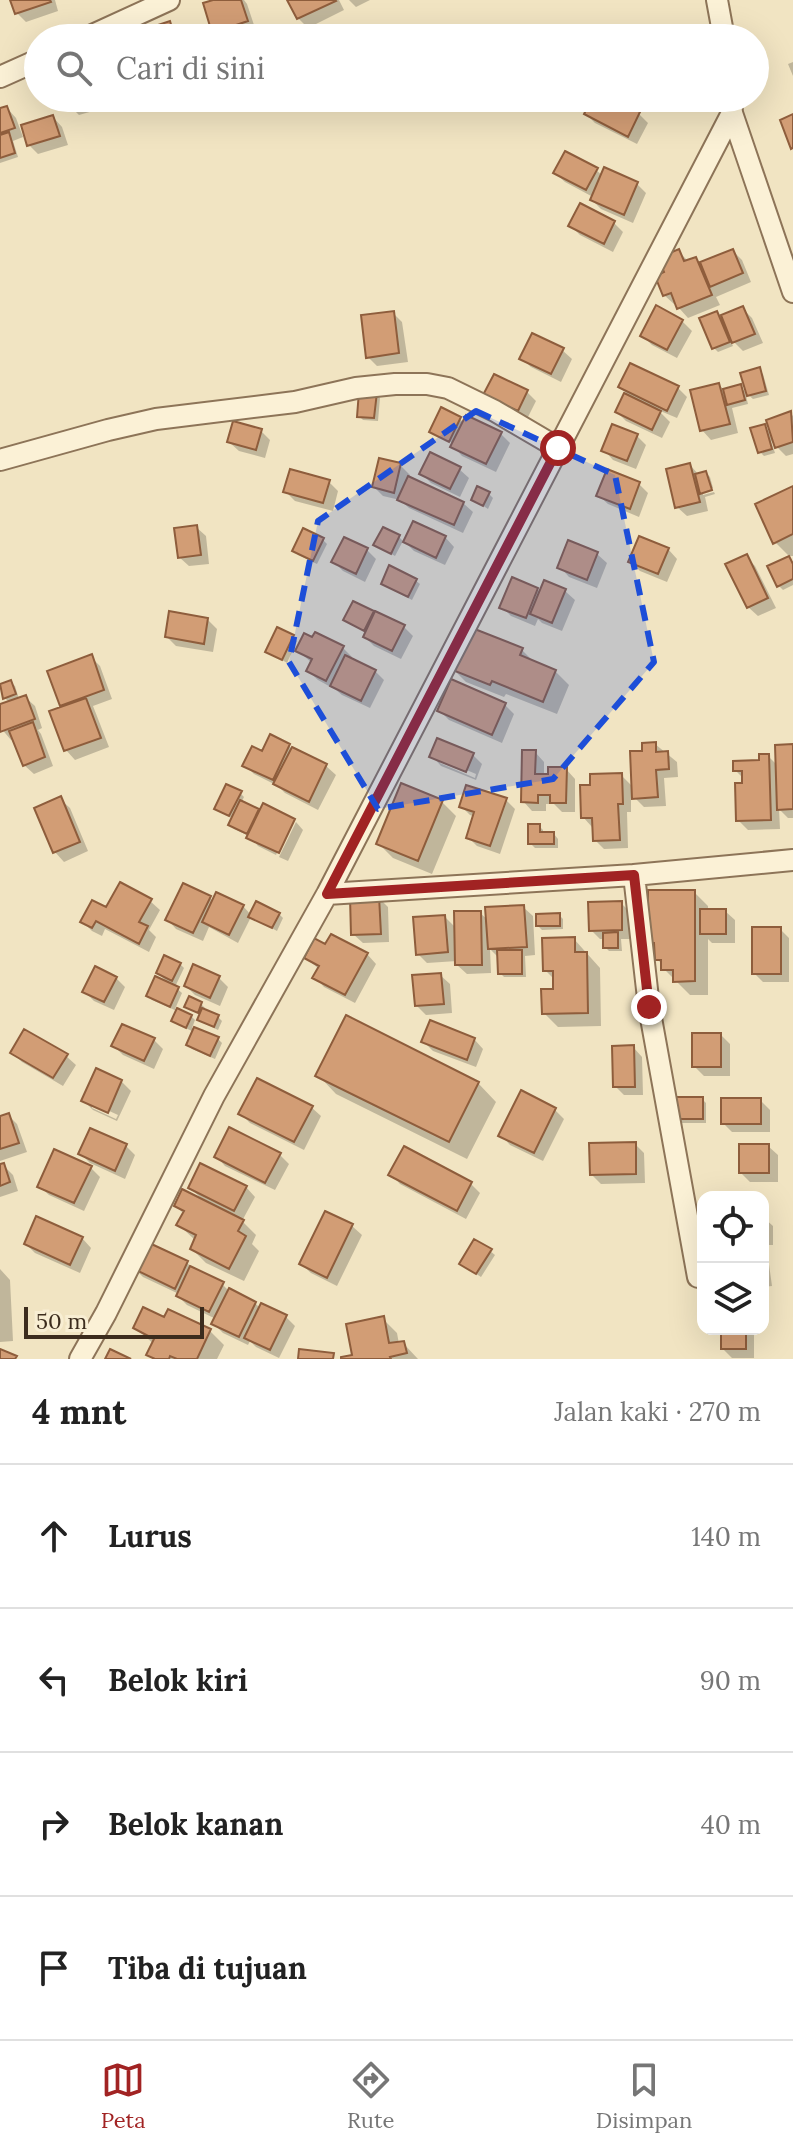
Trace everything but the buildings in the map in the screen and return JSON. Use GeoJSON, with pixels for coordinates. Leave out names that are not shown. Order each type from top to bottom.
{"type":"FeatureCollection","features":[{"type":"Feature","properties":{"kind":"street"},"geometry":{"type":"LineString","coordinates":[[117,24],[169,0]]}},
{"type":"Feature","properties":{"kind":"street"},"geometry":{"type":"LineString","coordinates":[[717,0],[721,24]]}},
{"type":"Feature","properties":{"kind":"street"},"geometry":{"type":"LineString","coordinates":[[0,77],[24,66]]}},
{"type":"Feature","properties":{"kind":"street"},"geometry":{"type":"LineString","coordinates":[[80,1359],[214,1096],[327,894],[727,112]]}},
{"type":"Feature","properties":{"kind":"street"},"geometry":{"type":"LineString","coordinates":[[733,112],[793,292]]}},
{"type":"Feature","properties":{"kind":"street"},"geometry":{"type":"LineString","coordinates":[[0,460],[156,419],[295,402],[356,388],[395,384],[427,384],[448,388],[558,448]]}},
{"type":"Feature","properties":{"kind":"street"},"geometry":{"type":"LineString","coordinates":[[327,894],[634,875],[793,860]]}},
{"type":"Feature","properties":{"kind":"street"},"geometry":{"type":"LineString","coordinates":[[634,875],[649,1007],[697,1271]]}},
{"type":"Feature","properties":{"kind":"highlighted area"},"geometry":{"type":"Polygon","coordinates":[[[476,411],[615,475],[654,662],[553,779],[378,809],[289,662],[318,521],[476,411]]]}},
{"type":"Feature","properties":{"kind":"route"},"geometry":{"type":"LineString","coordinates":[[558,448],[327,894],[634,875],[649,1007]]}}]}
